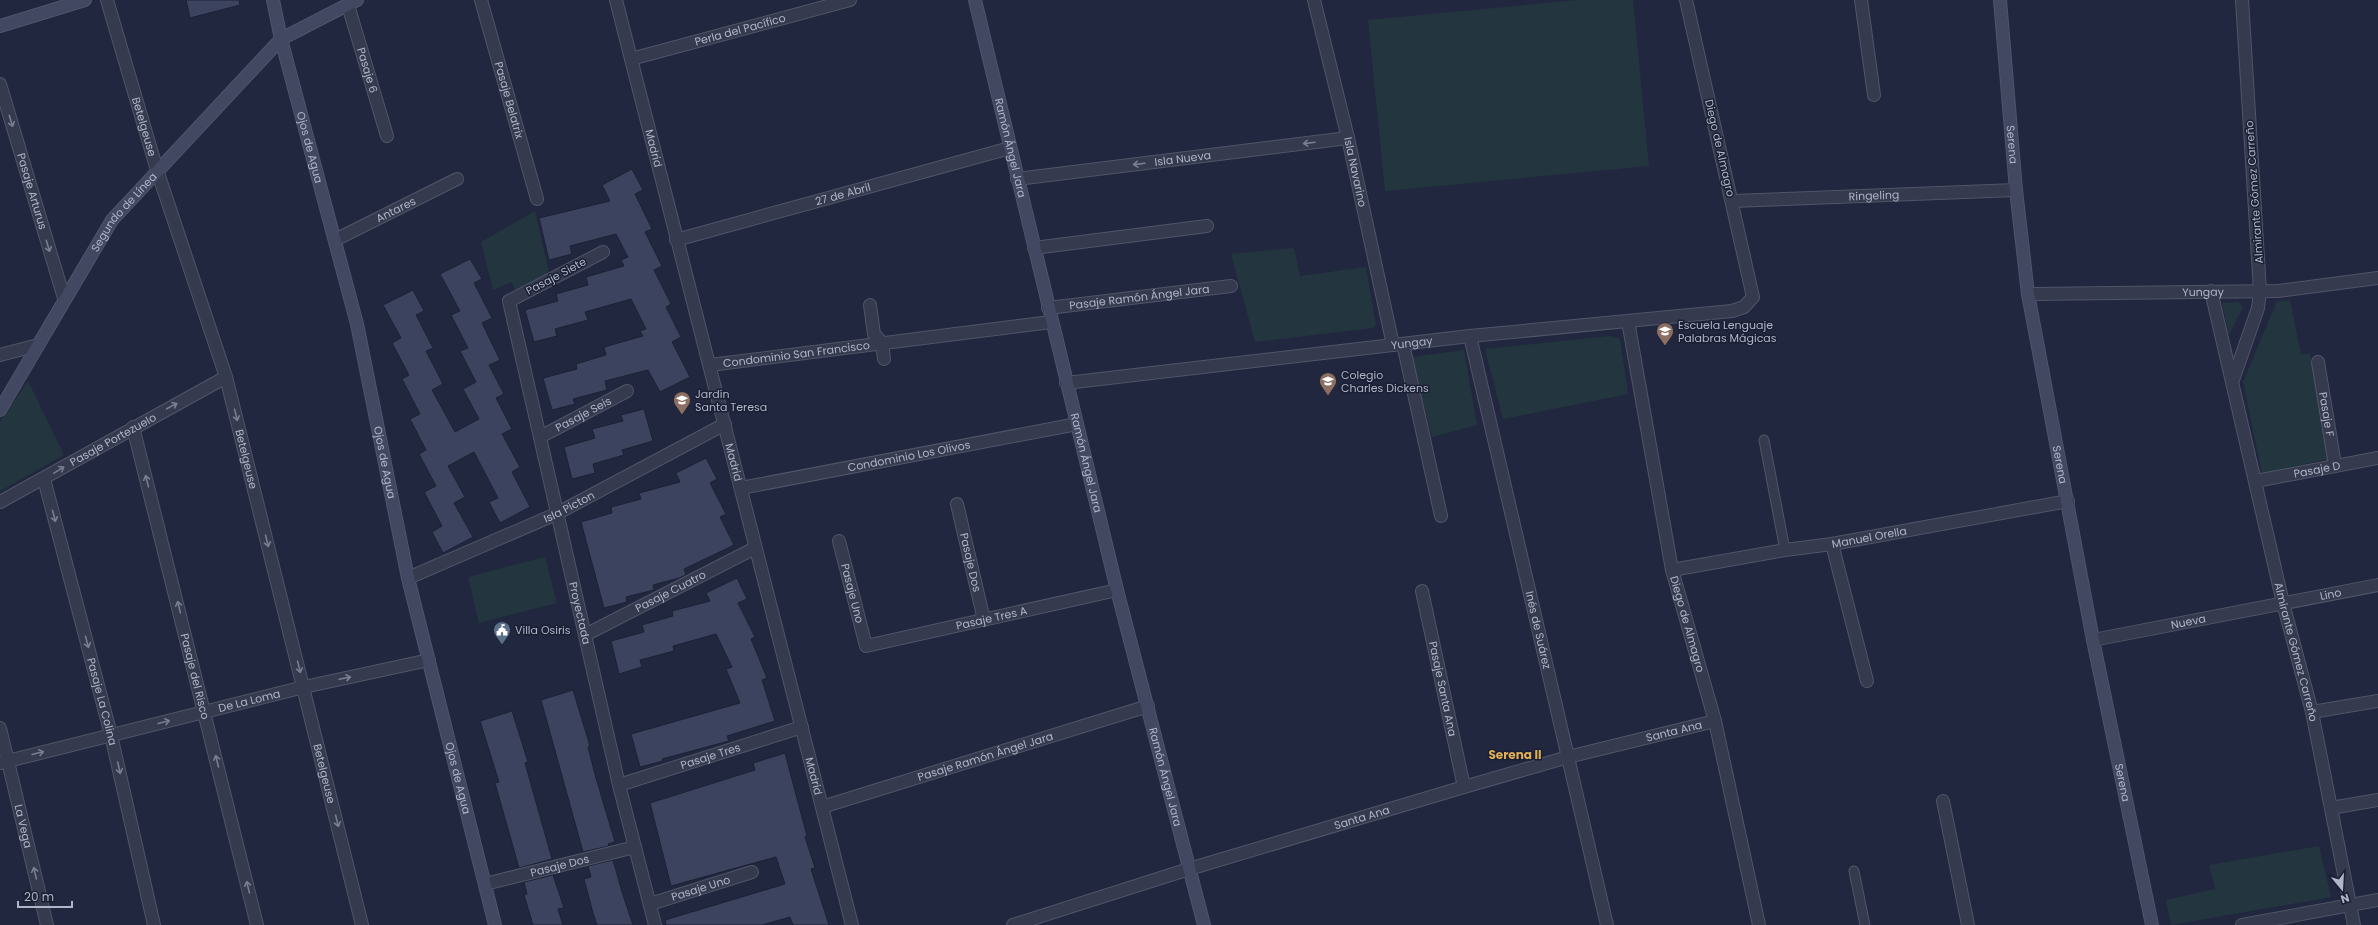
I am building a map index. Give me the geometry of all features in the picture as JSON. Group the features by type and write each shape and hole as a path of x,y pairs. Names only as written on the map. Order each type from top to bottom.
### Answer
{"street":[{"path":"0,26 84,0"},
{"name":"Betelgeuse","path":"107,0 157,170 226,377 362,925"},
{"name":"Ojos de Agua","path":"273,0 281,39 357,324 408,578 495,925"},
{"name":"Pasaje Belatrix","path":"480,0 537,199"},
{"name":"Madrid","path":"616,0 852,925"},
{"name":"Perla del Pacífico","path":"631,59 850,0"},
{"name":"Ramón Ángel Jara","path":"975,0 1051,322 1117,590 1204,925"},
{"name":"Isla Navarino","path":"1314,0 1441,516"},
{"name":"Diego de Almagro","path":"1686,0 1753,297"},
{"path":"1861,0 1874,95"},
{"name":"Serena","path":"2000,0 2016,190 2028,294 2093,640 2152,925"},
{"name":"Almirante Gómez Carreño","path":"2233,380 2258,308 2260,291 2242,0"},
{"path":"281,39 352,3"},
{"name":"Pasaje 6","path":"352,3 387,136"},
{"name":"Segundo de Línea","path":"0,410 64,298 112,220 157,170 222,104 281,39"},
{"name":"Pasaje Arturus","path":"0,84 64,298"},
{"name":"Isla Nueva","path":"1017,179 1348,138"},
{"name":"27 de Abril","path":"676,240 1010,148"},
{"name":"Antares","path":"335,240 457,180"},
{"name":"Ringeling","path":"1732,201 2016,190"},
{"path":"1034,248 1207,226"},
{"name":"Pasaje Siete","path":"509,301 603,252"},
{"name":"Yungay","path":"2028,294 2278,291 2378,278"},
{"name":"Pasaje Ramón Ángel Jara","path":"1048,308 1231,286"},
{"name":"Almirante Gómez Carreño","path":"2211,291 2233,380 2283,603 2312,712 2354,925"},
{"name":"Yungay","path":"1066,383 1470,336 1732,311 1744,307 1753,297"},
{"name":"Proyectada","path":"509,301 556,514 619,785 655,925"},
{"name":"Condominio San Francisco","path":"870,305 874,334 882,343 884,359"},
{"name":"Diego de Almagro","path":"1628,321 1672,570 1715,721 1760,925"},
{"name":"Condominio San Francisco","path":"710,365 1051,322"},
{"name":"Inés de Suárez","path":"1470,336 1607,925"},
{"path":"0,354 38,345"},
{"name":"Pasaje F","path":"2318,362 2335,466"},
{"name":"Pasaje Portezuelo","path":"0,502 44,479 133,427 226,377"},
{"name":"Pasaje Seis","path":"540,438 627,391"},
{"name":"Isla Picton","path":"408,578 556,514 725,424"},
{"name":"Condominio Los Olivos","path":"741,488 1077,424"},
{"name":"Pasaje del Risco","path":"133,427 257,925"},
{"name":"Pasaje D","path":"2256,481 2378,458"},
{"name":"Pasaje La Colina","path":"44,479 111,735 154,925"},
{"name":"Manuel Orella","path":"1672,570 1785,550 1832,544 2068,502"},
{"name":"Pasaje Dos","path":"957,504 984,620"},
{"name":"Pasaje Uno","path":"839,541 866,646"},
{"path":"1832,544 1867,681"},
{"name":"Pasaje Cuatro","path":"585,635 756,548"},
{"name":"Lino","path":"2283,603 2378,585"},
{"name":"Pasaje Tres A","path":"866,646 1117,590"},
{"name":"Pasaje Santa Ana","path":"1422,591 1464,787"},
{"name":"Nueva","path":"2093,640 2283,603"},
{"name":"De La Loma","path":"4,762 304,688 429,660"},
{"path":"2312,712 2378,701"},
{"name":"Pasaje Ramón Ángel Jara","path":"822,807 1148,706"},
{"name":"Santa Ana","path":"1013,925 1189,869 1464,787 1568,757 1715,721"},
{"name":"Pasaje Tres","path":"619,785 802,727"},
{"name":"La Vega","path":"0,728 4,762 47,925"},
{"path":"2331,808 2378,800"},
{"path":"1943,801 1968,925"},
{"name":"Pasaje Dos","path":"485,884 635,847"},
{"name":"Pasaje Uno","path":"650,904 752,872"},
{"path":"2242,925 2349,904 2378,900"}],"lane":[{"path":"1764,440 1785,550"},
{"path":"1854,871 1865,925"}],"shaded area":[{"path":"1577,0 1633,0 1649,166 1385,191 1368,20"},
{"path":"535,211 549,273 515,292 512,282 493,290 481,242"},
{"path":"1294,248 1300,276 1366,267 1376,325 1373,328 1255,342 1231,254"},
{"path":"2290,300 2301,355 2310,353 2329,459 2262,473 2243,382 2277,301"},
{"path":"2238,302 2243,307 2229,335 2222,303"},
{"path":"1609,336 1620,339 1628,394 1503,419 1485,349"},
{"path":"1464,350 1477,425 1432,437 1412,357"},
{"path":"28,381 64,455 0,491 0,422"},
{"path":"545,557 557,603 479,623 468,577"},
{"path":"2319,846 2331,897 2171,925 2166,900 2215,889 2209,865"}],"building":[{"path":"186,0 239,0 240,5 190,18"},
{"path":"632,169 643,190 635,194 652,229 645,232 662,266 654,270 671,304 666,307 681,337 672,342 690,377 660,392 648,370 605,381 607,390 573,399 575,404 552,410 543,378 577,369 576,364 606,355 604,347 643,336 640,331 646,329 631,299 585,312 588,320 555,329 557,336 534,342 525,310 558,301 556,294 588,285 586,277 624,266 621,260 628,257 616,234 570,246 572,254 549,260 539,218 610,201 602,185"},
{"path":"470,259 482,279 474,283 492,318 482,323 500,360 489,365 504,394 496,398 512,429 502,434 520,467 512,472 530,507 500,523 489,502 498,498 474,452 448,466 465,497 454,503 473,537 443,553 432,532 442,526 424,492 436,486 419,454 426,450 410,419 420,414 402,379 409,375 392,343 401,338 383,305 413,290 424,311 416,315 433,348 426,351 443,384 432,390 455,432 479,419 463,389 476,382 460,351 468,348 451,315 460,311 440,274"},
{"path":"644,409 653,441 622,450 624,455 593,464 595,473 572,479 564,447 595,438 592,429 623,421 621,415"},
{"path":"706,458 717,479 710,483 726,514 720,517 734,545 684,569 686,575 653,585 654,590 626,597 627,602 604,608 581,522 612,513 611,507 641,499 639,493 680,482 676,473"},
{"path":"737,578 747,599 738,603 755,637 751,639 767,678 762,680 775,721 727,736 729,741 662,759 663,761 640,767 631,734 740,703 726,669 732,667 716,634 673,646 674,651 640,660 642,667 619,674 611,641 644,632 642,625 673,616 672,611 710,601 706,593"},
{"path":"573,690 590,746 588,747 596,778 615,842 608,844 609,846 583,852 541,700"},
{"path":"512,711 528,762 525,763 552,859 519,868 495,783 499,782 480,721"},
{"path":"785,753 807,836 805,837 815,868 811,869 829,925 793,925 790,917 762,925 666,925 665,920 785,884 776,857 671,886 650,803 755,770 753,763"},
{"path":"613,860 633,925 597,925 593,913 584,879 591,877 588,866"},
{"path":"553,875 564,908 558,909 563,925 533,925 524,895 527,894 524,882"}],"place":[{"name":"Escuela Lenguaje Palabras Mágicas","path":"1665,346"},
{"name":"Colegio Charles Dickens","path":"1328,396"},
{"name":"Jardín Santa Teresa","path":"682,415"},
{"name":"Villa Osiris","path":"502,645"}],"district":[{"name":"Serena II","path":"1515,755"}]}
